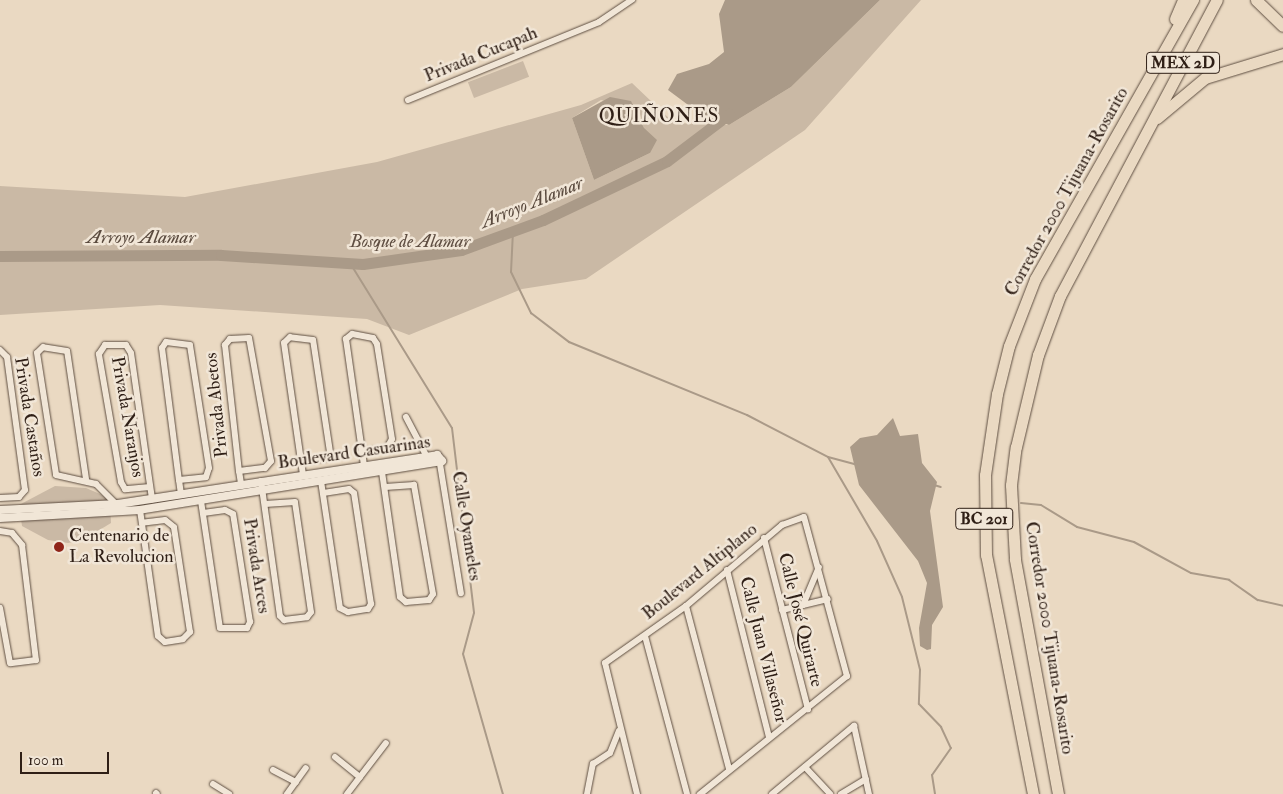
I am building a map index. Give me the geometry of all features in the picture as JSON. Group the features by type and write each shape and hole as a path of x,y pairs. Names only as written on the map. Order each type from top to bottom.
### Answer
{"highway":[{"path":"1149,79 1183,0"},
{"name":"Corredor 2000 Tijuana-Rosarito","path":"1033,794 986,555 989,435 1009,346 1035,279 1193,0"},
{"name":"MEX 2D","path":"1149,126 1217,0"},
{"path":"1256,0 1283,26"},
{"path":"1149,126 1205,78 1283,54"},
{"name":"Corredor 2000 Tijuana-Rosarito","path":"1058,794 1014,551 1011,485 1016,447 1038,355 1060,296 1149,126"}],"street":[{"name":"Privada Cucapah","path":"408,100 565,37 632,0"},
{"path":"362,452 387,448 392,439 377,344 373,338 352,334 346,339 362,452 364,466"},
{"path":"301,462 326,458 330,452 313,340 290,336 284,344 302,475"},
{"name":"Privada Abetos","path":"239,471 265,468 271,461 249,338 230,339 225,345 239,471 241,484"},
{"path":"179,480 206,477 209,468 190,345 166,342 162,348 179,480 181,494"},
{"name":"Privada Naranjos","path":"150,487 125,489 121,482 99,354 105,345 130,348 152,500"},
{"path":"86,479 67,351 61,347 43,347 37,353 54,471 59,478 86,479 119,508"},
{"name":"Privada Castaños","path":"0,350 7,357 25,490 19,497 0,498"},
{"path":"406,417 426,457"},
{"name":"Boulevard Casuarinas","path":"0,510 119,508 140,510 440,464 440,456 241,484 181,494 119,508 0,518"},
{"name":"Calle Oyameles","path":"440,464 461,593"},
{"path":"382,472 400,597 406,602 429,600 433,594 414,485 385,487"},
{"path":"261,481 262,490 264,504 280,616 284,620 307,617 311,612 295,502 264,504"},
{"path":"321,481 340,608 348,612 368,609 371,604 354,493 349,489 323,493"},
{"name":"Privada Arces","path":"200,501 220,628 247,628 250,622 233,514 226,510 203,513"},
{"path":"140,510 158,636 165,642 183,639 190,632 174,527 165,520 142,523"},
{"name":"Boulevard Altiplano","path":"637,794 619,731 605,663 686,606 764,538 804,517 819,567"},
{"path":"0,531 12,533 22,545 36,660 10,663 0,608"},
{"name":"Calle José Quirarte","path":"764,538 808,709"},
{"path":"700,794 847,676 819,567"},
{"path":"803,605 819,567"},
{"name":"Calle Juan Villaseñor","path":"727,570 769,737"},
{"path":"782,610 828,599"},
{"path":"686,606 729,769"},
{"path":"645,636 687,794"},
{"path":"772,794 854,726 869,794"},
{"path":"587,794 593,764 610,753 619,731"},
{"path":"347,794 386,743"},
{"path":"335,757 360,777"},
{"path":"805,767 830,794"},
{"path":"287,794 306,768"},
{"path":"273,770 296,782"},
{"path":"841,794 866,779"},
{"path":"214,784 229,794"}],"green space":[{"name":"Bosque de Alamar","path":"880,0 921,0 805,130 586,279 522,289 409,335 367,319 160,305 0,315 0,186 185,197 377,162 581,105 632,83 674,123 729,125 791,87","holes":["601,100 639,110 650,153 594,180 572,118"]},
{"path":"523,61 529,77 474,98 468,82"},
{"path":"55,486 86,488 100,494 110,501 111,523 83,540 68,543 48,540 22,526 19,505"}],"shaded area":[{"path":"725,0 880,0 791,87 729,125 703,116 668,90 677,74 709,64 724,52 719,14"},
{"path":"610,97 631,101 644,128 657,140 650,153 594,180 572,118"},
{"path":"893,418 900,436 918,434 922,463 937,482 930,511 943,607 932,625 931,649 927,650 920,646 919,628 927,583 918,561 859,485 850,447 860,438 877,435"}],"waterway":[{"name":"Arroyo Alamar","path":"0,256 221,255 363,264 461,250 543,220 667,161 729,114"},
{"path":"513,231 511,272 531,313 569,342 747,415 828,457 877,541 902,597 920,670 919,704 941,727 951,748 932,775 935,794"},
{"path":"350,263 452,428 474,613 463,654 503,794"},
{"path":"828,457 857,465"},
{"path":"934,485 941,487"},
{"path":"1021,503 1041,505 1077,527 1134,542 1191,573 1229,580 1258,600 1283,606"}],"place":[{"name":"Centenario de La Revolucion","path":"59,547"}],"district":[{"name":"QUIÑONES","path":"659,117"}]}
